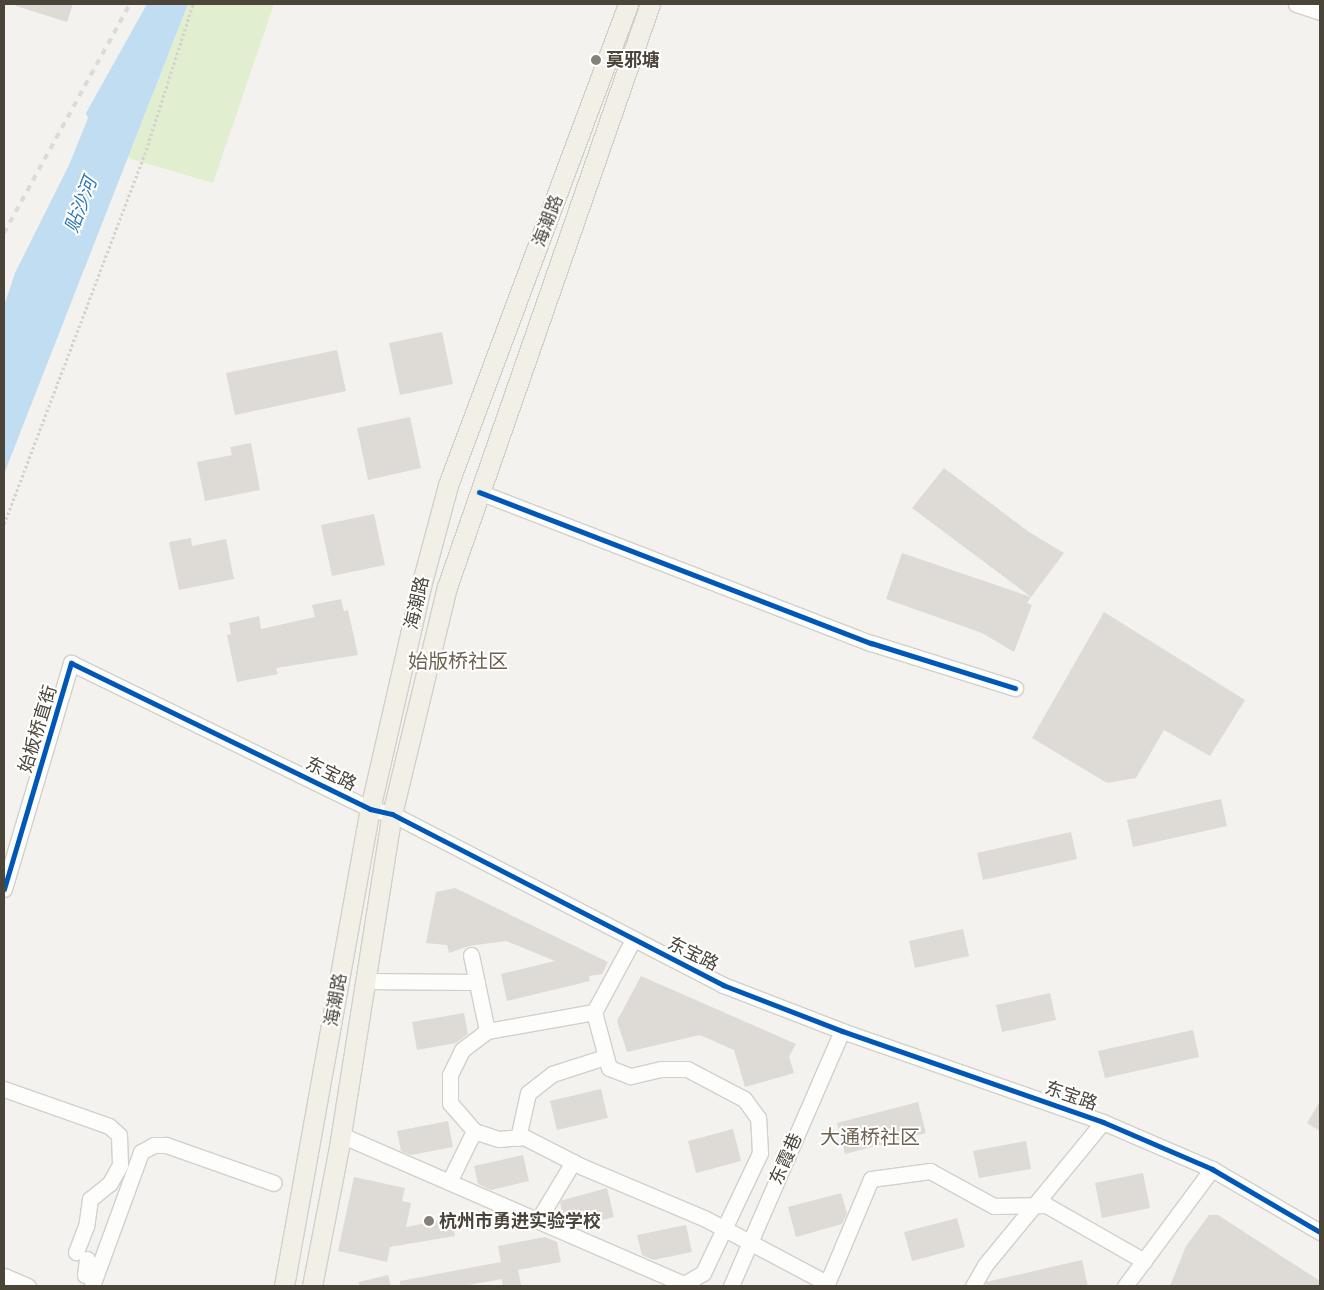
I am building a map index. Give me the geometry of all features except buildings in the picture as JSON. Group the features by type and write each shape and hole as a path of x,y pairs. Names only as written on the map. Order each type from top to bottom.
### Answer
{"main road":[{"name":"海潮路","path":"284,1286 370,809 421,586 448,485 628,4"},
{"name":"海潮路","path":"312,1286 341,1135 392,814 447,587 650,4"}],"street":[{"path":"1296,4 1320,12"},
{"path":"479,492 871,643 1016,688"},
{"name":"东宝路","path":"71,663 370,809 392,814 633,940 723,984 842,1031 1103,1122 1212,1169 1320,1232"},
{"name":"始板桥直街","path":"4,889 71,663"},
{"path":"341,1135 684,1284 703,1272 760,1153 758,1118 744,1099 695,1072 661,1069 630,1076 609,1068 594,1012 633,940"},
{"path":"471,955 487,1031"},
{"path":"365,981 477,982"},
{"path":"594,1012 487,1031 462,1050 450,1075 450,1103 474,1131 499,1139 524,1137 573,1162 750,1241 827,1285 871,1179 930,1171 994,1206 1046,1205 1144,1261"},
{"name":"东霞巷","path":"730,1286 842,1031"},
{"path":"518,1138 528,1093 552,1074 605,1057"},
{"path":"4,1089 109,1126 119,1135 120,1165 110,1183 90,1198 82,1256 85,1275 93,1282 132,1170 141,1152 154,1144 166,1145 274,1183"},
{"path":"972,1286 985,1265 1103,1122"},
{"path":"449,1182 474,1131"},
{"path":"538,1220 573,1162"},
{"path":"1124,1286 1212,1169"},
{"path":"4,1276 28,1286"}],"path":[{"path":"4,524 146,150 193,4"}],"green space":[{"path":"188,4 274,4 213,183 128,158"}],"water":[{"name":"贴沙河","path":"147,4 188,4 4,474 4,306 15,273 69,165 88,118 86,113"}],"railway":[{"path":"4,233 130,4"}],"cycle path":[{"path":"479,492 871,643 1015,688"},
{"path":"4,889 71,663 370,809 392,814 723,985 842,1031 1103,1122 1212,1169 1320,1232"}],"place":[{"name":"莫邪塘","path":"596,60"},
{"name":"杭州市勇进实验学校","path":"429,1221"}],"district":[{"name":"始版桥社区","path":"458,660"},
{"name":"大通桥社区","path":"870,1136"}]}
